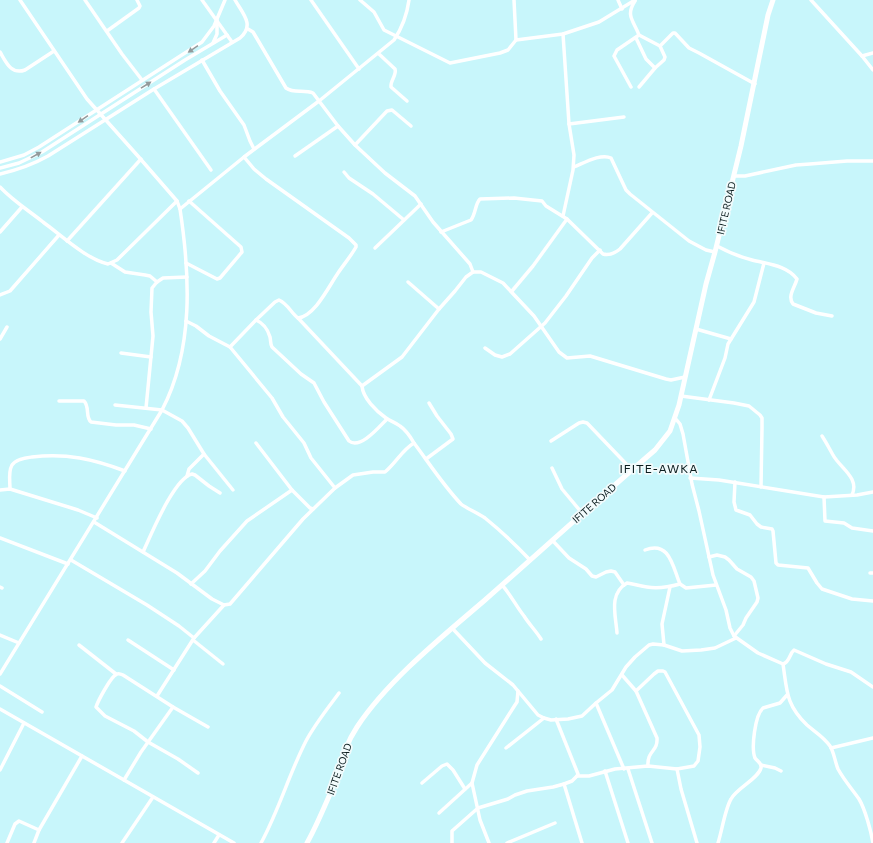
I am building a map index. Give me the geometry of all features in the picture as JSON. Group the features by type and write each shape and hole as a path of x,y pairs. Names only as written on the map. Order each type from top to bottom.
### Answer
{"street":[{"path":"0,674 97,518 170,395 183,352 186,321 187,277 180,208 176,201 141,159 87,99 20,0"},
{"path":"85,0 142,80"},
{"path":"107,31 136,12 140,6 137,0"},
{"path":"202,0 232,42"},
{"path":"0,162 24,155 39,147 202,42 214,26 225,0"},
{"path":"235,0 245,18 248,29 256,37 286,88 293,91 311,92 355,145 385,173 415,196 441,232 470,264 473,272"},
{"path":"311,0 359,69"},
{"path":"360,0 374,12 384,30 450,63 508,50 516,40 514,0"},
{"path":"180,208 254,149 379,54 397,36 405,18 409,0"},
{"path":"618,0 622,9"},
{"path":"516,40 563,34 599,22 635,0"},
{"path":"635,0 631,7 630,14 632,22 646,59 655,68"},
{"name":"IFITE ROAD","path":"307,843 330,793 344,751 358,725 368,712 398,679 452,628 655,450 670,431 681,396 706,284 734,176 755,84 768,14 773,0"},
{"path":"811,0 873,70"},
{"path":"211,45 217,34 216,19"},
{"path":"0,174 34,163 232,42 246,33 248,29"},
{"path":"660,46 673,33 675,33 693,51 755,84"},
{"path":"512,291 532,266 565,218 574,167 574,155 569,124 563,34"},
{"path":"0,168 32,158 227,35"},
{"path":"637,36 660,46 665,57 664,60 639,87"},
{"path":"631,87 614,56 614,53 637,36"},
{"path":"0,52 12,70 20,72 54,51"},
{"path":"862,56 873,52"},
{"path":"379,54 395,69 396,72 391,87 407,101"},
{"path":"202,60 220,91 244,125 254,149"},
{"path":"154,89 211,170"},
{"path":"355,145 387,111 392,110 411,126"},
{"path":"569,124 624,117"},
{"path":"295,156 338,126"},
{"path":"574,167 607,156 611,158 626,190 652,213 689,241 706,250 715,252"},
{"path":"244,157 254,169 266,179 282,189 356,244 356,248 314,308 307,315 298,318"},
{"path":"67,241 141,159"},
{"path":"734,176 745,176 796,165 847,160 873,161"},
{"path":"344,172 349,178 373,194 404,220"},
{"path":"0,187 10,198 44,222 67,241 103,263 108,264 117,260 176,201"},
{"path":"441,232 471,220 474,217 478,201 480,199 502,197 539,200 565,218 605,254 617,251 652,213"},
{"path":"186,262 217,279 220,278 242,252 242,247 189,201"},
{"path":"375,248 421,204"},
{"path":"0,232 22,207"},
{"path":"0,295 10,291 59,235"},
{"path":"717,246 736,255 784,268 797,279 791,296 791,302 816,313 832,316"},
{"path":"485,348 495,355 502,357 507,356 541,327 566,296 583,270 600,250"},
{"path":"111,263 125,272 150,276 157,282"},
{"path":"709,400 731,340 754,302 764,263"},
{"path":"362,386 402,357 466,277 473,272 481,272 504,283 534,316 559,352 567,358 590,356 666,379 671,380 685,377"},
{"path":"146,408 153,336 151,298 152,288 163,278 187,277"},
{"path":"408,282 439,310"},
{"path":"230,347 275,302 279,300 283,302 362,386 362,390 368,400 387,419 401,426 410,435 426,459 463,505 484,517 530,560"},
{"path":"256,320 260,322 268,332 272,347 314,383 324,402 352,444 366,439 387,419"},
{"path":"186,321 230,347 272,398 284,417 304,443 311,458 335,488"},
{"path":"0,339 6,327"},
{"path":"696,329 731,340"},
{"path":"121,353 151,357"},
{"path":"681,396 749,406 760,415 762,418 761,487"},
{"path":"60,401 84,401 87,405 88,418 91,422 116,425 134,425 151,429"},
{"path":"426,459 453,439 429,403"},
{"path":"115,405 162,410 182,421 204,454 233,490"},
{"path":"675,418 680,424 683,434 690,478 716,585 726,610 730,628 735,637 758,653 783,664"},
{"path":"551,441 579,424 584,422 587,423 632,470"},
{"path":"822,436 829,445 833,455 851,477 854,490 852,495"},
{"path":"157,696 194,639 224,605 230,604 270,556 313,509 335,488 353,475 385,472 414,442"},
{"path":"256,444 292,490 310,508 313,509"},
{"path":"143,552 168,500 187,476 189,469 204,454"},
{"path":"10,489 10,474 12,465 16,461 24,458 50,455 72,456 110,466 125,472"},
{"path":"552,468 562,489 582,513"},
{"path":"187,476 192,474 195,475 220,493"},
{"path":"690,478 735,482 824,497 873,492"},
{"path":"735,482 734,502 736,510 750,515 761,527 772,529 775,560 778,565 808,568 822,589 852,599 873,601"},
{"path":"0,490 10,489 78,510 97,518"},
{"path":"191,584 205,571 220,551 247,521 292,490"},
{"path":"824,497 825,521 844,523 852,528 873,531"},
{"path":"94,522 177,573 191,584 224,605"},
{"path":"0,538 70,562 147,605 179,626 223,664"},
{"path":"552,540 569,558 586,569 592,576 596,577 611,571 615,572 624,585"},
{"path":"645,550 656,548 669,555 680,584 686,588 716,585"},
{"path":"452,628 485,663 518,691 538,715 544,718 556,719 568,719 582,716 612,690 634,657 649,645 664,645 682,651 701,650 715,648 735,637 757,602 758,598 754,581 751,577 737,569 725,557 717,555 709,556"},
{"path":"618,633 614,607 619,590 624,585 627,583 648,588 670,587 680,584"},
{"path":"502,585 515,601 525,619 533,627 541,639"},
{"path":"664,645 662,624 670,587"},
{"path":"0,635 19,643"},
{"path":"128,640 174,670"},
{"path":"79,645 116,674 123,675 173,707 208,727"},
{"path":"783,664 788,661 792,651 794,650 820,662 851,672 873,687"},
{"path":"783,664 787,696 794,710 800,718 822,737 831,748 844,780 859,800 871,831 873,843"},
{"path":"452,843 452,831 478,808 508,799 527,791 564,784 572,781 577,776 589,776 615,769 648,766 677,769 694,766 698,761 700,748 699,735 663,671 658,671 636,691"},
{"path":"116,674 98,701 96,707 106,716 134,731 148,742 198,772"},
{"path":"622,675 636,691 657,738 658,744 649,755 648,766"},
{"path":"0,686 42,712"},
{"path":"489,843 480,820 472,784 477,765 517,702 518,691"},
{"path":"261,843 307,740 339,693"},
{"path":"781,771 761,765 755,758 753,748 758,716 764,708 780,703 787,696"},
{"path":"596,703 626,769 652,843"},
{"path":"124,780 148,742 173,707"},
{"path":"0,709 234,843"},
{"path":"506,748 544,718"},
{"path":"556,719 573,759 578,774 577,776"},
{"path":"0,770 24,723"},
{"path":"831,748 873,738"},
{"path":"34,843 39,830 82,756"},
{"path":"422,783 442,766 447,764 453,770 465,789"},
{"path":"718,843 730,800 735,793 758,773 761,765"},
{"path":"677,769 681,789 697,843"},
{"path":"605,771 628,843"},
{"path":"438,813 472,784"},
{"path":"564,784 582,843"},
{"path":"122,843 153,797"},
{"path":"7,843 15,824 19,821 39,830"},
{"path":"507,843 555,822"},
{"path":"214,843 219,835"}],"district":[{"name":"IFITE-AWKA","path":"659,468"}]}
